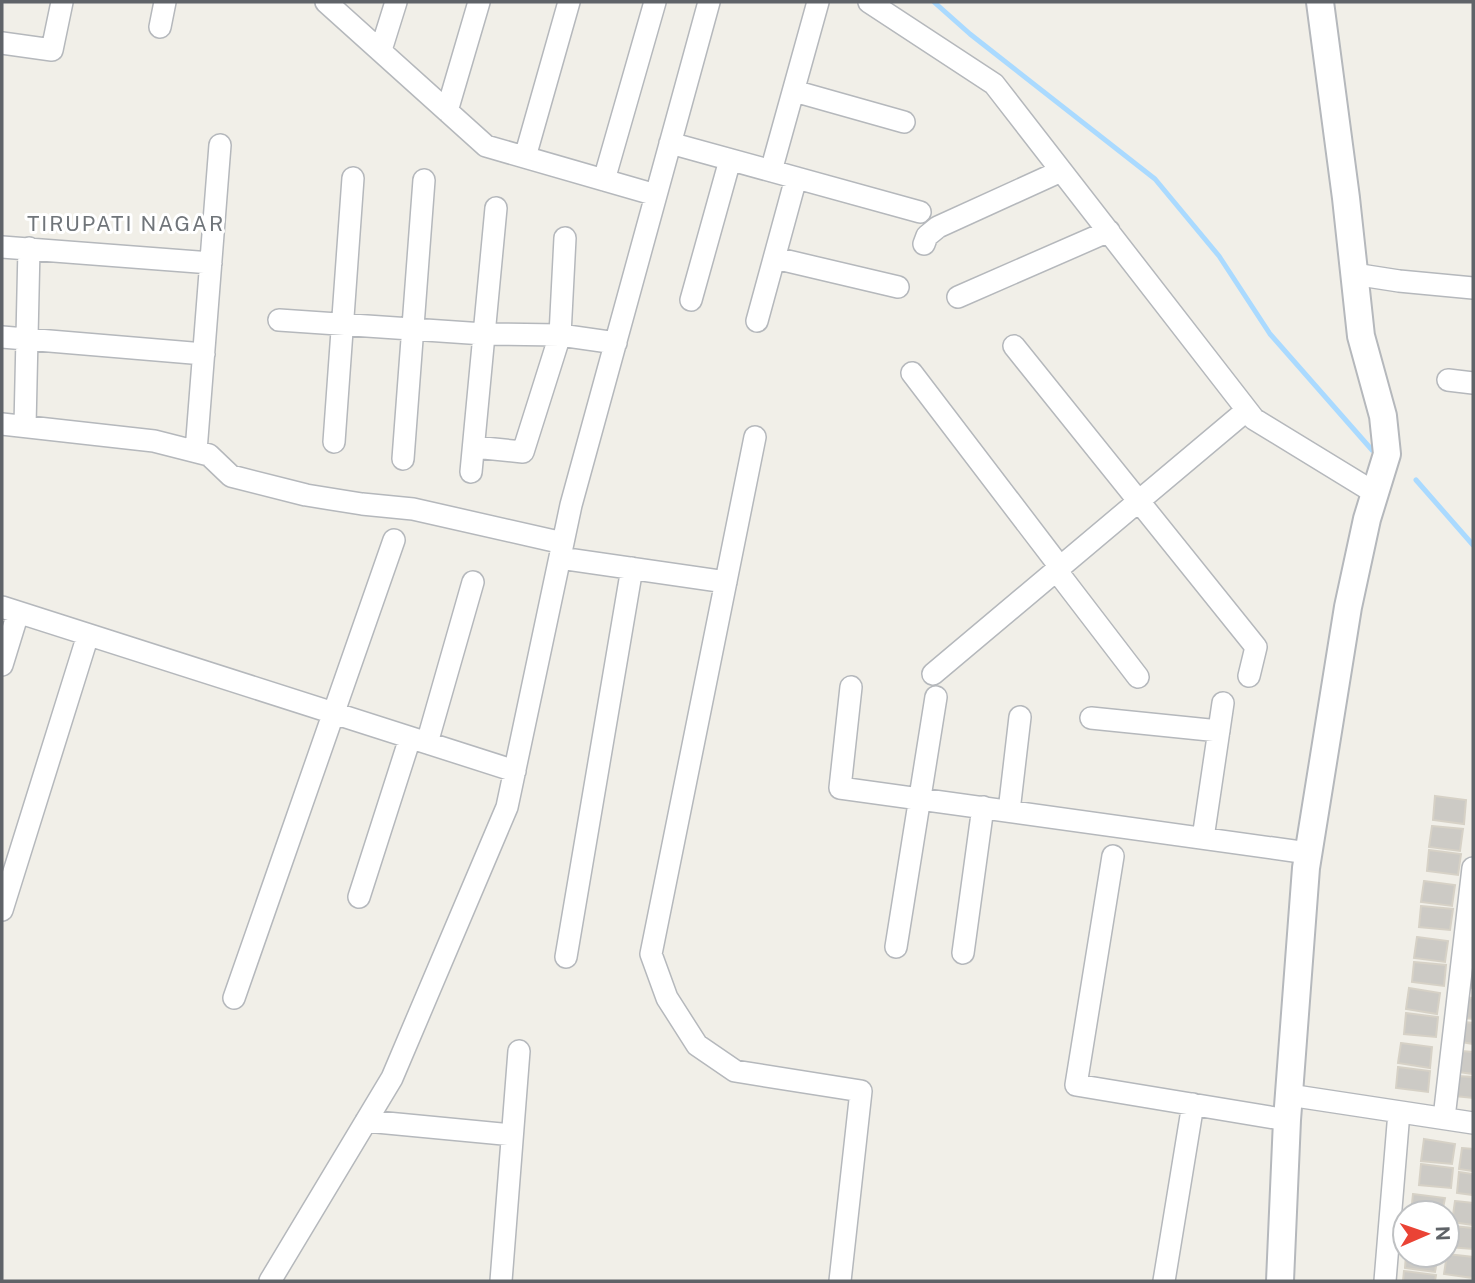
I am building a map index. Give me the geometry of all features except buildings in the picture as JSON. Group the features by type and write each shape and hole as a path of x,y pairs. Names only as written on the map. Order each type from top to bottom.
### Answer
{"street":[{"path":"2,43 52,50 62,2"},
{"path":"160,27 165,2"},
{"path":"326,2 486,146 656,195"},
{"path":"381,50 396,2"},
{"path":"447,111 479,2"},
{"path":"525,158 569,2"},
{"path":"604,180 655,2"},
{"path":"270,1281 392,1078 507,807 571,505 709,2"},
{"path":"771,171 818,2"},
{"path":"869,2 994,84 1255,419 1375,493"},
{"path":"1280,1281 1288,1108 1308,853 1348,607 1367,519 1387,454 1383,416 1361,337 1320,2"},
{"path":"794,91 904,122"},
{"path":"670,143 920,212"},
{"path":"196,452 220,145"},
{"path":"691,299 730,160"},
{"path":"925,244 928,236 939,227 1062,171"},
{"path":"334,442 353,178"},
{"path":"757,321 796,178"},
{"path":"403,459 424,180"},
{"path":"471,472 496,208"},
{"path":"958,297 1109,231"},
{"path":"474,447 523,452 560,335 565,238"},
{"path":"2,247 211,263"},
{"path":"25,426 29,248"},
{"path":"775,258 898,287"},
{"path":"1354,274 1473,288"},
{"path":"279,320 484,334 560,335 616,343"},
{"path":"2,337 204,354"},
{"path":"1014,346 1256,647 1249,676"},
{"path":"912,373 1138,677"},
{"path":"1448,380 1473,383"},
{"path":"933,674 1247,410"},
{"path":"2,424 154,441 209,455 230,476 306,495 413,509 632,568 726,582"},
{"path":"755,438 651,954 667,998 697,1045 735,1071 861,1091 840,1281"},
{"path":"234,998 394,540"},
{"path":"566,957 632,568"},
{"path":"359,897 473,582"},
{"path":"2,665 10,610 515,771"},
{"path":"2,910 88,635"},
{"path":"851,687 840,788 1308,853"},
{"path":"896,947 936,698"},
{"path":"1203,838 1223,703"},
{"path":"1009,811 1020,717"},
{"path":"1091,718 1219,731"},
{"path":"963,953 983,807"},
{"path":"1113,856 1076,1085 1193,1104 1399,1112 1473,1123"},
{"path":"1444,1118 1473,869"},
{"path":"501,1281 519,1051"},
{"path":"1164,1281 1193,1104"},
{"path":"1385,1281 1399,1112"},
{"path":"366,1121 512,1135"}],"waterway":[{"path":"934,2 970,34 1155,179 1219,256 1270,334 1372,450"},
{"path":"1416,480 1473,545"}],"district":[{"name":"TIRUPATI NAGAR","path":"126,223"}]}
